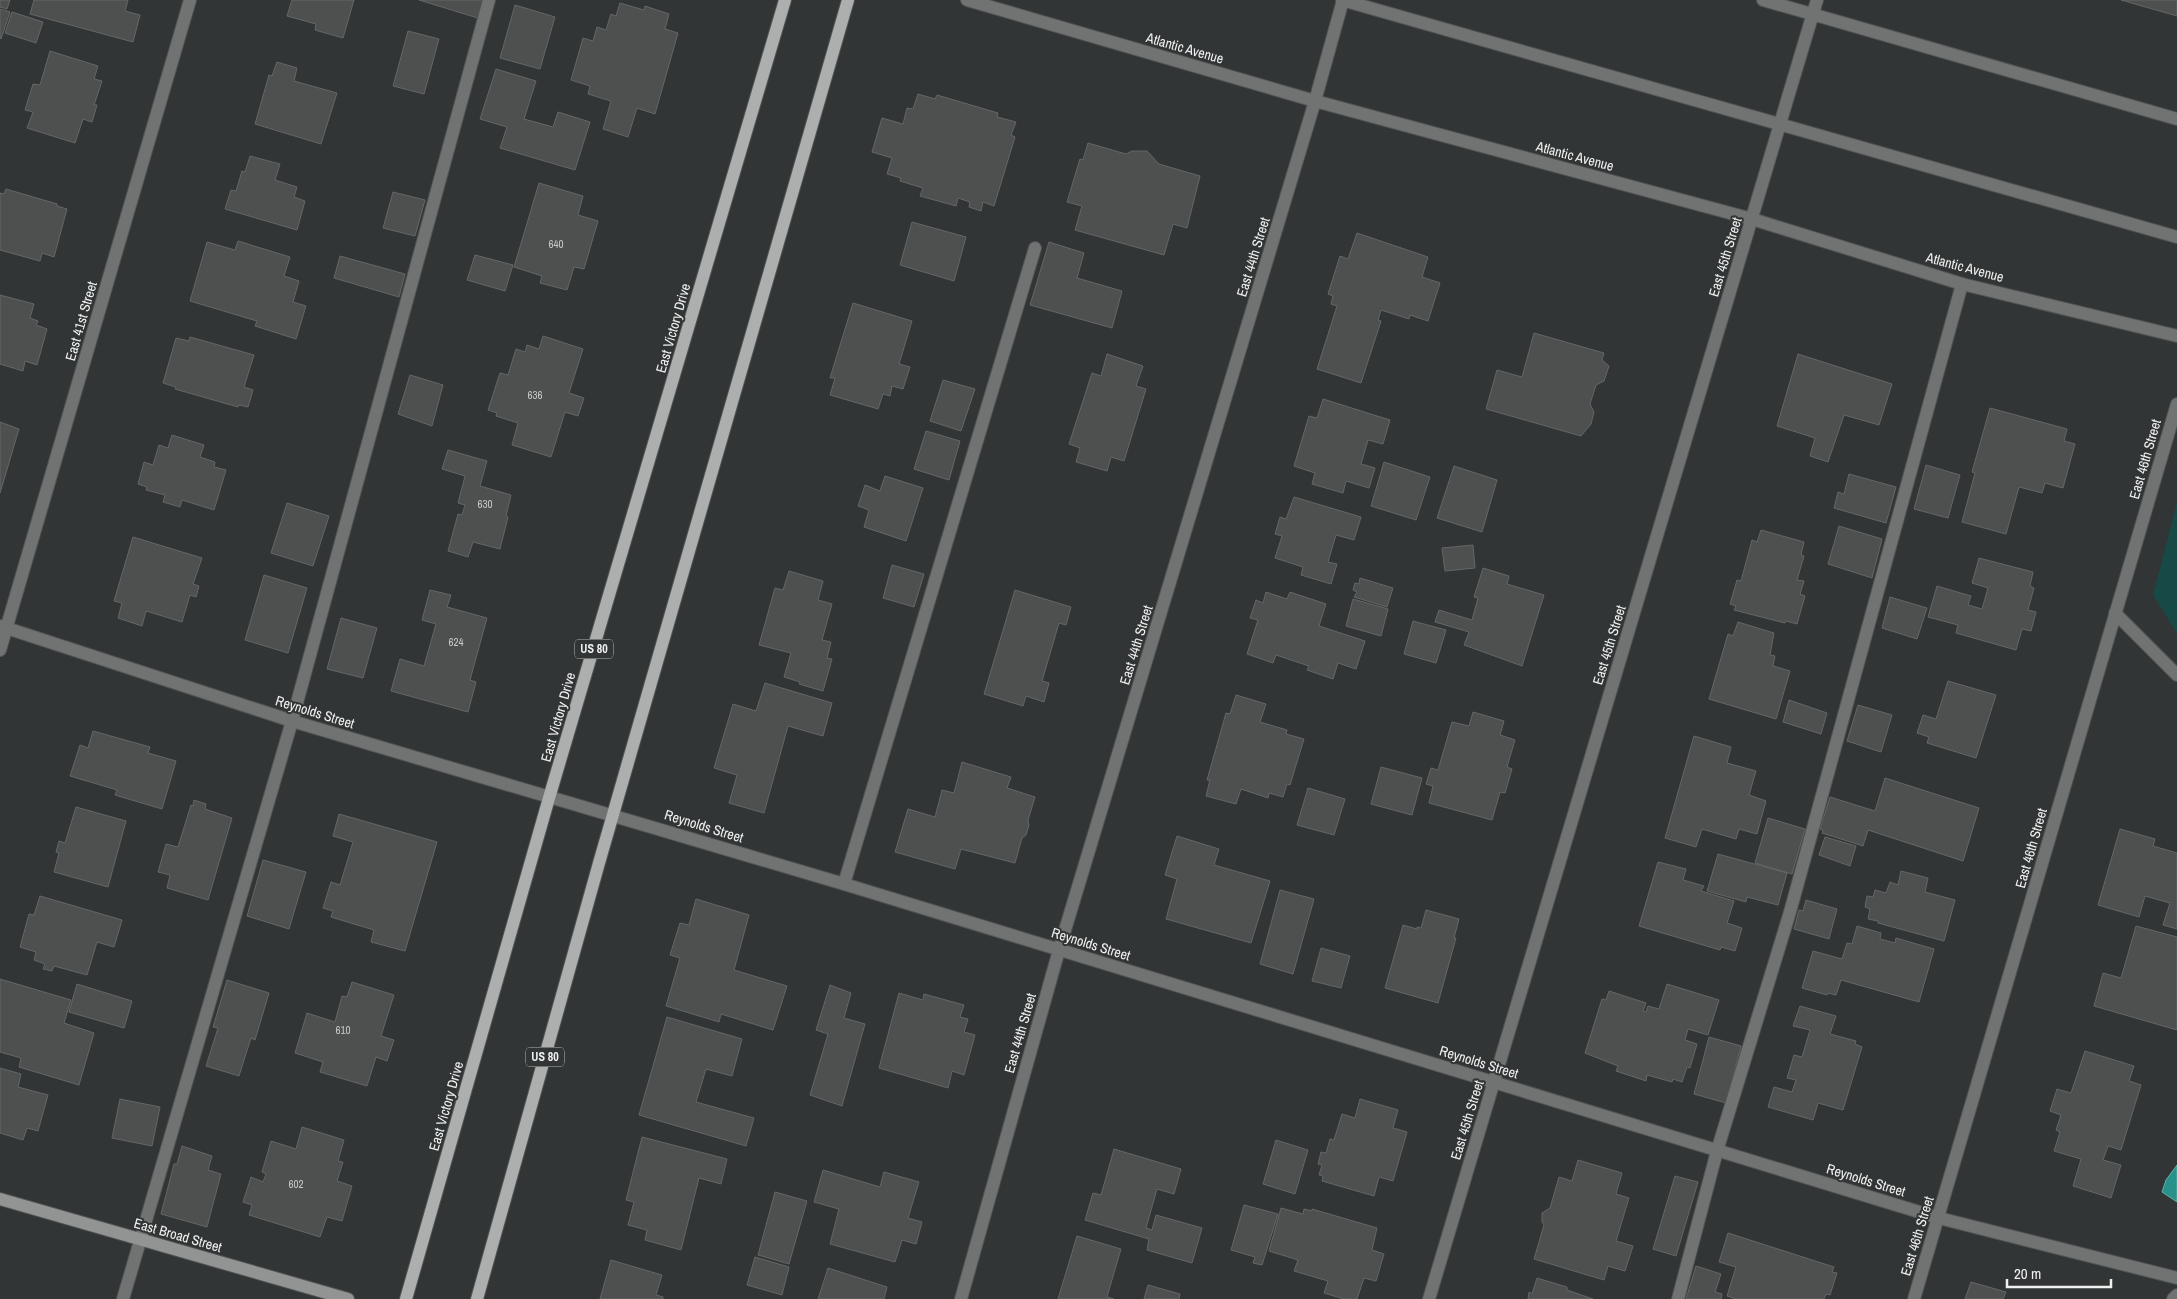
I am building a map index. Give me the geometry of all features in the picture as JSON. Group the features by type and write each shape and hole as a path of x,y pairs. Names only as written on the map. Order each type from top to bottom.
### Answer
{"main road":[{"name":"East Victory Drive","path":"406,1299 549,798 785,0"},
{"name":"US 80","path":"477,1299 613,814 848,0"},
{"name":"East Broad Street","path":"0,1199 348,1299"}],"street":[{"name":"East 41st Street","path":"0,650 3,627 190,0"},
{"path":"123,1299 292,721 489,0"},
{"name":"Atlantic Avenue","path":"967,0 1315,101 1752,219 1962,284 2177,336"},
{"path":"1343,0 1780,126 2177,236"},
{"name":"East 44th Street","path":"961,1299 1059,950 1315,101 1343,0"},
{"path":"1763,0 2177,119"},
{"name":"East 45th Street","path":"1429,1299 1817,0"},
{"path":"844,884 1035,248"},
{"path":"1678,1299 1718,1151 1790,912 1962,284"},
{"name":"East 46th Street","path":"1914,1299 2177,404"},
{"path":"2116,613 2177,675"},
{"name":"Reynolds Street","path":"3,627 292,721 549,798 613,814 1939,1218 2177,1278"},
{"path":"2173,1299 2177,1294"}],"shaded area":[{"path":"2177,503 2177,633 2153,595"}],"water":[{"path":"2177,1165 2177,1202 2162,1192 2166,1180"}],"building":[{"path":"0,0 10,0 7,9 0,7"},
{"path":"34,0 128,0 125,11 140,15 133,42 30,14"},
{"path":"292,0 354,0 343,38 315,30 316,24 287,16"},
{"path":"419,0 487,0 481,19"},
{"path":"2121,0 2177,0 2177,16"},
{"path":"620,3 644,10 645,6 669,14 665,29 678,33 655,114 637,108 628,137 603,129 611,101 588,94 590,86 571,80 583,38 593,41 597,27 606,30 611,14 616,16"},
{"path":"515,5 555,17 540,69 500,58"},
{"path":"0,9 10,12 1,39 0,38"},
{"path":"12,12 43,22 36,43 5,33"},
{"path":"408,31 439,39 424,94 393,86"},
{"path":"50,51 98,66 94,79 102,81 94,105 97,105 92,122 83,119 75,143 27,128 33,112 25,110 33,84 40,85"},
{"path":"277,62 297,68 294,81 337,93 321,144 255,124 269,75 272,76"},
{"path":"496,69 536,81 524,119 553,127 558,112 590,122 575,170 500,148 507,127 480,119"},
{"path":"918,94 935,99 937,95 998,113 997,117 1016,122 1011,135 1015,137 994,206 983,202 981,211 969,207 970,202 958,198 956,206 920,196 923,188 900,181 901,178 887,174 892,158 872,152 882,118 903,124 907,108 913,109"},
{"path":"1088,143 1126,154 1132,151 1147,151 1159,164 1200,176 1187,228 1173,224 1164,255 1075,230 1082,206 1067,202 1080,159 1083,160"},
{"path":"250,156 280,164 275,180 297,187 294,197 305,201 297,230 225,209 231,190 236,191 242,171 245,172"},
{"path":"539,183 583,196 578,215 598,221 584,269 574,267 567,290 540,283 542,276 514,267"},
{"path":"6,189 57,204 57,206 67,209 54,257 42,253 40,261 0,250 0,193 4,194"},
{"path":"393,192 425,200 415,236 383,228"},
{"path":"912,222 966,237 954,281 900,265"},
{"path":"1357,233 1428,257 1422,277 1440,283 1428,321 1410,315 1409,319 1381,310 1378,320 1381,321 1361,383 1317,369 1337,306 1331,304 1333,296 1328,294 1340,256 1348,259"},
{"path":"238,241 290,257 284,276 299,281 293,302 306,306 296,339 255,326 257,321 190,301 207,242 235,250"},
{"path":"1049,242 1084,253 1077,278 1122,291 1112,328 1030,305"},
{"path":"475,255 513,265 505,291 467,280"},
{"path":"340,256 405,274 399,297 334,278"},
{"path":"0,295 34,304 30,318 38,321 36,325 47,329 37,365 25,361 23,371 0,364"},
{"path":"853,303 912,321 899,364 910,367 903,389 892,386 890,396 883,394 878,409 830,395 835,378 830,378"},
{"path":"1534,333 1604,353 1602,360 1609,366 1604,381 1596,385 1590,404 1594,412 1591,424 1581,436 1486,409 1497,370 1522,377"},
{"path":"543,336 583,349 569,393 584,398 578,416 565,412 551,457 512,445 518,423 496,416 497,413 488,410 500,373 508,375 516,349 525,352 527,345 539,349"},
{"path":"190,337 254,355 244,387 253,390 248,407 239,405 238,407 175,389 176,387 163,383 176,338 189,341"},
{"path":"1107,354 1143,366 1136,386 1146,389 1124,461 1111,457 1107,471 1076,462 1080,448 1069,444 1092,373 1101,376"},
{"path":"1798,354 1892,384 1879,425 1844,415 1828,462 1810,456 1815,438 1777,426"},
{"path":"410,375 443,385 432,426 398,414"},
{"path":"943,380 975,389 961,431 930,421"},
{"path":"1323,399 1390,420 1383,444 1368,440 1361,464 1375,468 1369,488 1346,481 1343,493 1312,484 1315,473 1294,466 1309,416 1317,418"},
{"path":"1990,408 2067,429 2064,441 2075,444 2063,488 2045,483 2042,493 2019,487 2006,534 1962,522 1975,473 1972,472"},
{"path":"0,422 19,429 0,493"},
{"path":"926,431 960,441 949,480 914,469"},
{"path":"172,435 204,445 200,457 215,462 214,467 226,470 214,510 182,500 180,507 163,502 165,495 146,490 147,487 138,484 144,462 153,465 159,445 168,448"},
{"path":"448,450 487,461 480,486 511,495 500,549 473,542 468,557 448,551 458,514 462,515 465,505 458,503 465,476 442,469"},
{"path":"1384,462 1430,477 1416,520 1371,506"},
{"path":"1926,465 1960,475 1948,518 1914,509"},
{"path":"1454,466 1497,480 1482,532 1437,518"},
{"path":"1849,474 1896,487 1886,523 1834,508 1838,492 1844,494"},
{"path":"885,476 923,488 906,541 864,527 869,510 858,506 865,485 880,491"},
{"path":"1294,497 1361,517 1354,540 1336,535 1328,562 1337,564 1331,584 1301,575 1303,567 1275,558 1282,536 1275,534 1280,517 1286,519"},
{"path":"287,503 329,516 313,566 271,553"},
{"path":"1839,526 1882,539 1872,578 1828,564"},
{"path":"1761,530 1804,542 1801,555 1804,556 1797,580 1804,581 1800,594 1805,596 1797,624 1786,621 1785,623 1734,610 1736,606 1730,604 1737,580 1741,581 1752,540 1757,542"},
{"path":"133,537 202,558 193,584 199,586 196,597 190,595 182,622 146,611 142,626 118,618 122,603 114,601"},
{"path":"1473,545 1475,568 1445,571 1442,548"},
{"path":"1979,558 2033,572 2030,586 2034,588 2028,610 2036,612 2031,631 2022,629 2016,650 1956,633 1958,625 1928,617 1937,586 1971,596 1968,605 1982,609 1988,588 1972,583"},
{"path":"892,565 924,574 914,607 883,598"},
{"path":"1483,568 1509,576 1507,584 1544,595 1522,666 1464,645 1469,632 1435,622 1439,610 1472,620 1478,598 1474,597"},
{"path":"789,571 823,581 818,600 832,604 822,640 831,642 827,658 832,659 823,691 799,684 800,682 784,677 791,653 759,645 775,588 783,590"},
{"path":"264,575 307,588 288,653 245,640"},
{"path":"1360,578 1393,588 1387,607 1354,597 1357,592 1353,590 1355,583 1359,584"},
{"path":"430,590 451,595 447,607 487,618 470,680 476,682 468,712 391,691 400,659 424,666 436,624 422,620"},
{"path":"1015,590 1071,607 1066,625 1059,623 1042,681 1049,683 1044,702 1026,696 1023,706 984,694"},
{"path":"1266,592 1287,599 1290,592 1326,604 1319,626 1365,641 1356,669 1338,663 1333,679 1307,670 1309,666 1276,655 1273,663 1247,654 1258,620 1250,618 1256,600 1263,603"},
{"path":"1890,597 1927,608 1917,639 1882,628"},
{"path":"1353,599 1388,609 1381,636 1346,626"},
{"path":"341,618 377,628 363,678 327,669"},
{"path":"1413,621 1446,630 1436,663 1404,654"},
{"path":"1738,622 1774,633 1770,655 1775,656 1773,666 1790,671 1776,719 1709,699 1728,634 1733,636"},
{"path":"1948,681 1996,695 1976,758 1927,743 1929,737 1917,733 1923,715 1936,719"},
{"path":"765,683 832,703 823,736 788,726 764,813 729,803 737,775 714,768 733,704 756,711"},
{"path":"1236,695 1266,704 1260,722 1287,730 1286,734 1304,739 1290,785 1287,784 1283,797 1269,793 1268,798 1241,789 1236,804 1206,796 1210,780 1207,780 1226,713 1230,714"},
{"path":"1789,700 1827,713 1821,734 1783,722"},
{"path":"1858,705 1892,715 1881,752 1847,741"},
{"path":"1473,712 1504,721 1500,735 1515,740 1507,767 1512,769 1505,793 1500,792 1492,820 1429,803 1433,786 1426,784 1431,768 1438,770 1452,722 1469,726"},
{"path":"93,731 150,747 148,753 176,761 162,809 115,795 117,790 70,776 80,745 88,748"},
{"path":"1694,736 1731,747 1727,763 1756,771 1749,795 1766,801 1757,834 1739,829 1736,839 1702,829 1696,847 1665,838"},
{"path":"962,762 1011,777 1007,788 1035,797 1028,820 1029,825 1026,835 1022,838 1015,863 961,849 955,869 895,852 908,809 935,817 942,790 954,793"},
{"path":"1381,767 1422,778 1412,815 1371,804"},
{"path":"1885,778 1979,808 1963,861 1868,830 1863,846 1822,833 1823,830 1820,829 1830,797 1875,811"},
{"path":"1308,788 1345,799 1334,835 1297,825"},
{"path":"194,800 206,804 205,809 232,818 208,900 167,888 170,875 158,872 166,844 178,847"},
{"path":"76,807 126,821 108,887 54,872 59,853 56,852 59,841 65,843"},
{"path":"339,814 437,842 405,951 371,942 374,930 331,917 333,911 323,908 331,882 340,885 353,842 333,836"},
{"path":"1768,818 1805,829 1792,874 1755,863"},
{"path":"2120,829 2155,839 2153,846 2177,853 2177,929 2163,925 2170,903 2145,896 2139,917 2098,905"},
{"path":"1177,836 1219,849 1214,865 1270,881 1251,943 1166,919 1177,879 1165,875"},
{"path":"1825,837 1856,846 1850,866 1819,855"},
{"path":"1718,854 1787,873 1778,905 1747,897 1746,902 1707,891"},
{"path":"263,860 306,872 289,929 247,916"},
{"path":"1658,862 1686,869 1683,880 1704,886 1701,891 1734,901 1727,923 1742,928 1735,951 1721,947 1720,950 1639,926"},
{"path":"1901,871 1928,878 1925,892 1955,900 1944,941 1868,919 1870,909 1865,907 1867,896 1873,897 1875,890 1886,893 1890,882 1898,885"},
{"path":"1280,890 1314,899 1293,974 1260,964"},
{"path":"40,896 122,920 114,947 97,942 87,975 54,966 52,971 43,969 45,964 34,960 36,952 20,947 29,914 34,915"},
{"path":"696,899 749,915 734,970 787,986 773,1030 721,1014 719,1022 666,1006 680,958 670,955 680,923 689,925"},
{"path":"1806,900 1837,909 1829,939 1794,929 1799,910 1803,911"},
{"path":"1426,910 1459,919 1454,938 1456,938 1438,1003 1385,988 1403,925 1417,929 1417,927 1421,928"},
{"path":"1857,926 1881,933 1880,939 1895,943 1896,938 1934,949 1919,1002 1841,980 1836,995 1828,993 1827,995 1802,988 1813,951 1842,959 1847,943 1852,944"},
{"path":"2136,926 2177,937 2177,1030 2094,1006 2103,973 2121,978"},
{"path":"1321,948 1350,956 1341,988 1312,981"},
{"path":"0,979 71,1000 64,1023 94,1033 79,1085 19,1067 21,1058 0,1052"},
{"path":"227,980 269,993 255,1040 251,1038 239,1076 206,1066 218,1028 213,1027"},
{"path":"352,982 394,995 381,1036 394,1040 387,1061 376,1057 367,1086 320,1072 323,1062 295,1053 307,1013 335,1022 342,996 347,997"},
{"path":"77,984 132,1001 124,1028 69,1012"},
{"path":"1667,984 1719,1000 1708,1035 1688,1029 1685,1040 1697,1044 1690,1068 1687,1067 1682,1082 1673,1079 1672,1082 1647,1075 1646,1081 1616,1071 1618,1066 1585,1053 1602,999 1606,1000 1609,991 1646,1003 1643,1011 1646,1012 1648,1006 1659,1009"},
{"path":"830,985 851,993 844,1018 865,1024 842,1106 810,1095 828,1034 816,1030"},
{"path":"899,993 923,1000 924,994 964,1005 960,1017 968,1019 964,1032 975,1035 964,1075 952,1071 948,1088 879,1068"},
{"path":"1800,1006 1836,1016 1830,1034 1856,1041 1855,1044 1862,1047 1843,1110 1818,1103 1813,1120 1768,1107 1774,1087 1792,1092 1796,1080 1787,1078 1794,1055 1802,1057 1810,1030 1793,1026"},
{"path":"667,1017 742,1039 732,1076 706,1069 696,1102 754,1118 746,1146 639,1115"},
{"path":"1709,1037 1741,1046 1726,1103 1694,1094"},
{"path":"2085,1051 2134,1066 2129,1081 2141,1085 2121,1150 2108,1146 2103,1160 2121,1165 2111,1198 2073,1186 2081,1159 2054,1151 2060,1132 2056,1130 2061,1115 2050,1111 2057,1089 2071,1093"},
{"path":"0,1068 21,1074 18,1087 48,1095 38,1131 27,1128 23,1140 0,1133"},
{"path":"120,1099 160,1107 152,1146 112,1138"},
{"path":"1360,1099 1398,1110 1393,1128 1407,1132 1393,1181 1379,1177 1374,1196 1322,1181 1323,1176 1319,1175 1322,1165 1318,1164 1321,1152 1326,1153 1330,1139 1334,1140 1342,1114 1355,1118"},
{"path":"302,1127 344,1140 338,1161 343,1162 337,1181 352,1186 342,1221 327,1217 320,1237 249,1215 252,1205 243,1202 251,1177 263,1182 266,1174 262,1172 271,1141 296,1149"},
{"path":"642,1137 727,1159 721,1184 699,1178 681,1250 645,1240 647,1230 628,1225 634,1202 626,1200"},
{"path":"1276,1140 1308,1150 1295,1194 1263,1184"},
{"path":"182,1146 212,1156 208,1170 221,1174 207,1227 161,1214 174,1164 177,1164"},
{"path":"1114,1149 1181,1169 1174,1194 1157,1189 1146,1228 1152,1230 1156,1215 1202,1228 1192,1263 1147,1250 1149,1239 1085,1220 1093,1193 1101,1195"},
{"path":"1578,1160 1622,1173 1616,1194 1629,1198 1616,1241 1633,1246 1625,1271 1608,1266 1604,1280 1534,1259 1544,1225 1542,1213 1550,1208 1559,1177 1572,1181"},
{"path":"823,1170 880,1187 884,1172 919,1182 908,1218 922,1222 916,1244 902,1240 895,1262 830,1244 839,1209 814,1202"},
{"path":"1675,1176 1698,1182 1676,1256 1653,1249"},
{"path":"775,1192 807,1201 789,1264 758,1255"},
{"path":"1244,1205 1278,1214 1262,1265 1253,1263 1255,1257 1231,1250"},
{"path":"1281,1208 1303,1214 1304,1209 1312,1211 1312,1209 1377,1228 1372,1250 1384,1254 1376,1281 1364,1278 1357,1299 1344,1299 1324,1293 1328,1281 1294,1271 1298,1260 1269,1251"},
{"path":"1728,1233 1834,1267 1832,1272 1837,1273 1830,1295 1826,1294 1824,1299 1736,1299 1727,1296 1736,1267 1719,1262"},
{"path":"1077,1236 1121,1249 1107,1297 1114,1299 1058,1299"},
{"path":"755,1257 789,1267 782,1295 747,1285"},
{"path":"611,1260 662,1275 656,1295 663,1297 663,1299 600,1299"},
{"path":"1696,1266 1721,1274 1715,1292 1722,1294 1721,1299 1686,1299"},
{"path":"828,1268 887,1287 884,1299 818,1299"},
{"path":"1537,1278 1567,1287 1567,1290 1593,1299 1528,1299 1529,1292 1532,1294"},
{"path":"1971,1282 2006,1292 2003,1299 1965,1299"},
{"path":"1148,1285 1180,1294 1179,1299 1144,1299"}]}
